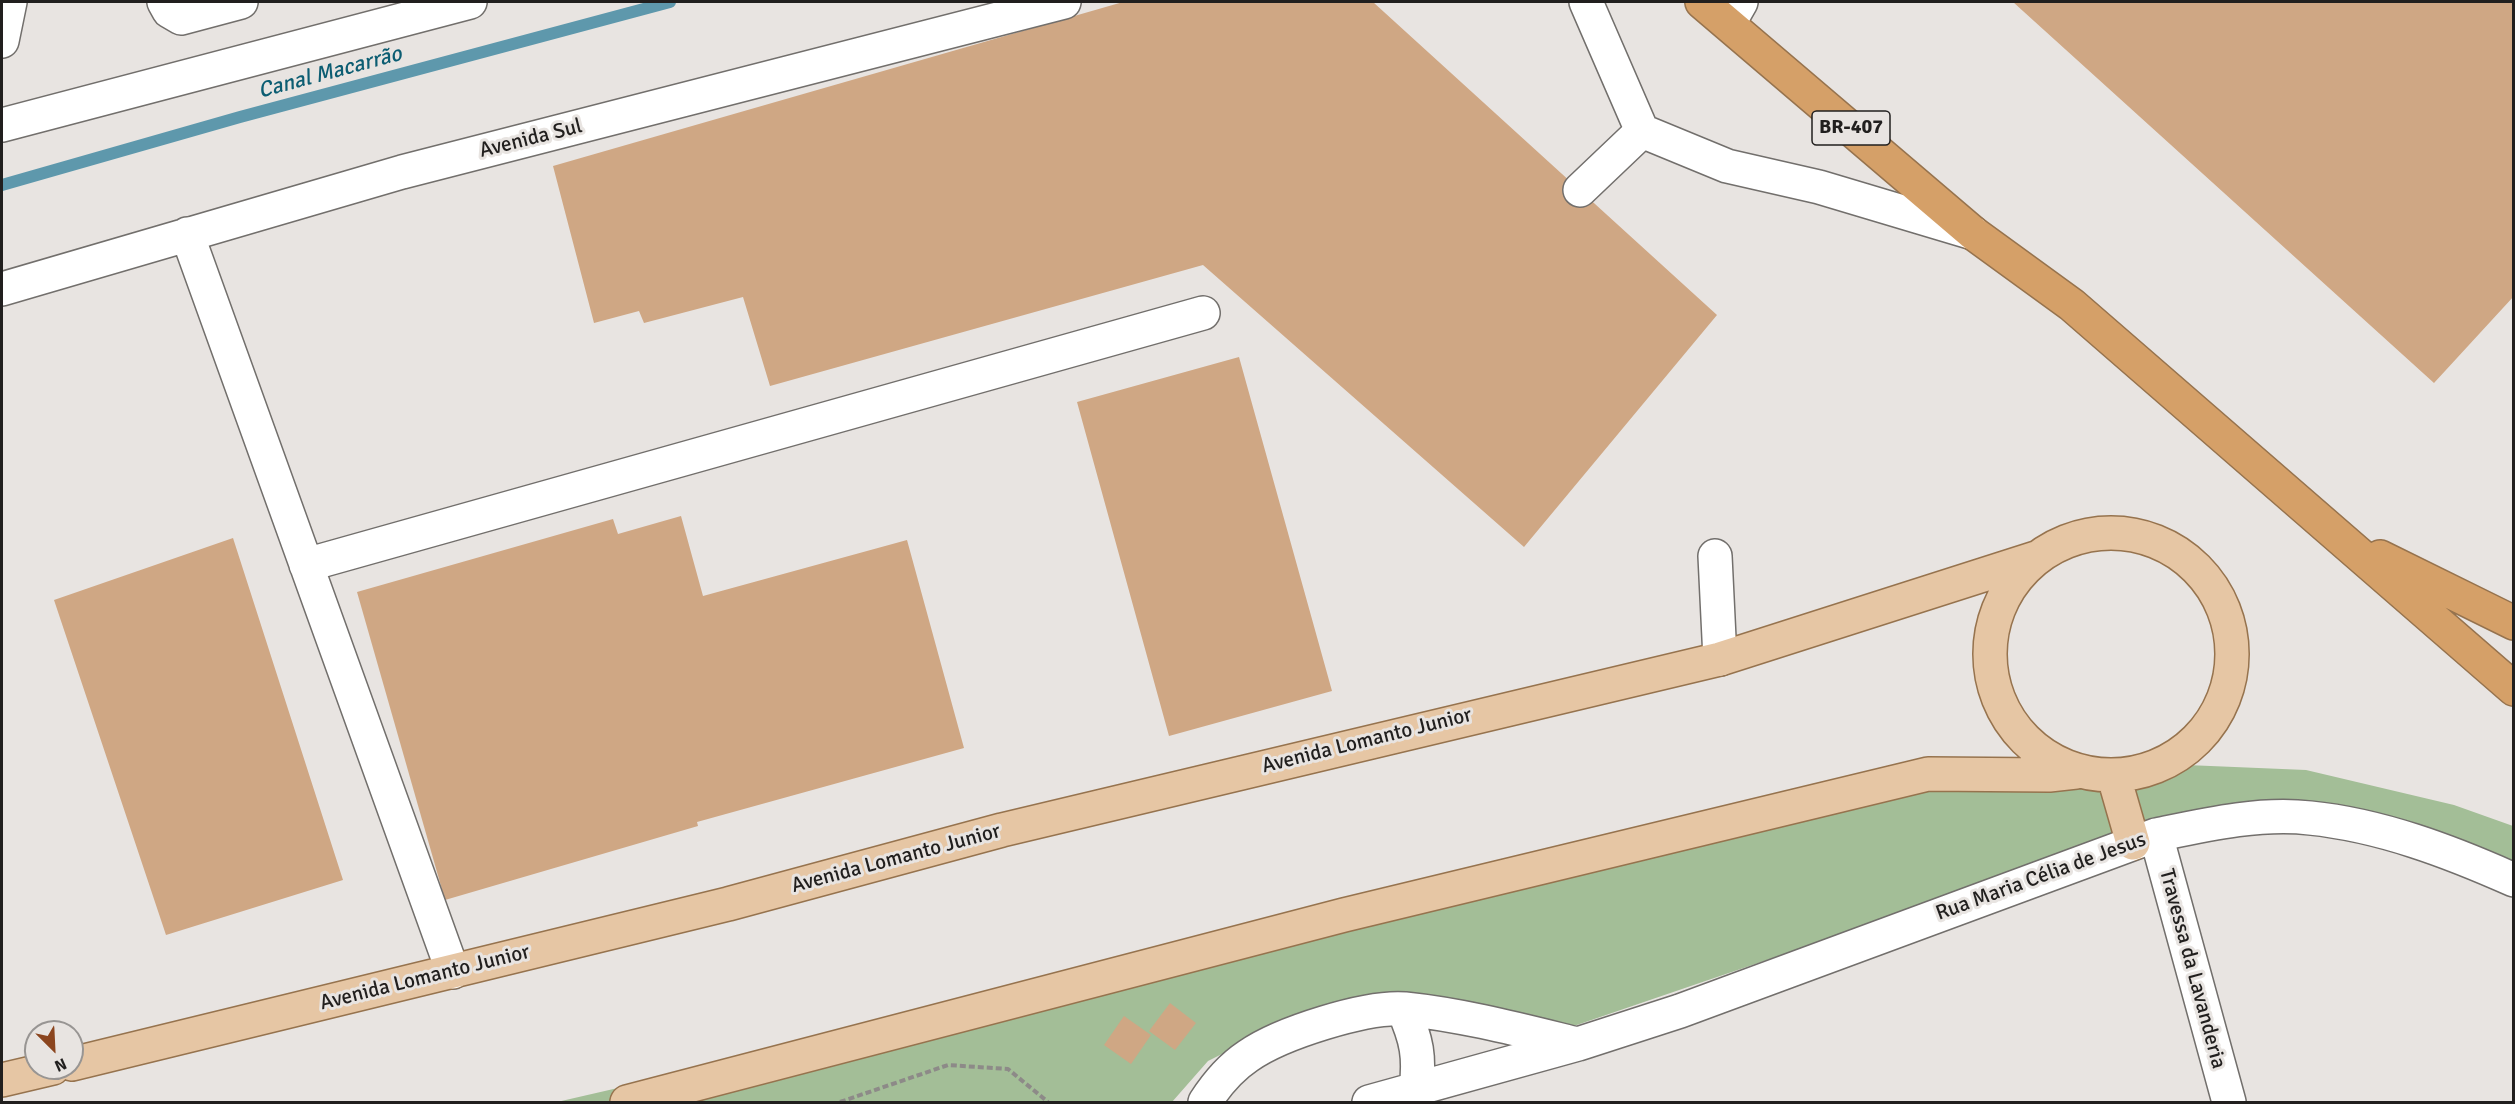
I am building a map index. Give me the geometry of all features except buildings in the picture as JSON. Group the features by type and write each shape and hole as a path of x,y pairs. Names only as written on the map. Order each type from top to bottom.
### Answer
{"highway":[{"name":"BR-407","path":"1702,2 1735,12 1972,233"},
{"path":"1972,233 2072,305 2514,689"},
{"path":"2340,538 2514,623"}],"main road":[{"path":"627,1102 1344,915 1928,774 2049,775 2076,772 2114,777 2153,769 2186,750 2212,722 2229,687 2233,650 2226,612 2208,579 2180,553 2145,537 2107,532 2069,539 2036,558 2009,586 1993,621 1988,658 1995,696 2013,729 2041,755 2076,772"},
{"name":"Avenida Lomanto Junior","path":"84,1061 728,904 1002,830 1720,659 2036,558"},
{"path":"2114,777 2145,839"},
{"path":"2,1080 24,1075"}],"street":[{"path":"2,41 10,2"},
{"path":"164,2 169,11 181,18 240,2"},
{"path":"2,125 470,2"},
{"name":"Avenida Sul","path":"2,289 402,172 1064,2"},
{"path":"1586,2 1642,131 1726,166 1819,187 1972,233"},
{"path":"1580,190 1642,131"},
{"path":"187,234 453,972"},
{"path":"306,565 1203,313"},
{"path":"1715,556 1720,659"},
{"name":"Rua Maria Célia de Jesus","path":"1369,1102 1578,1044 1680,1011 2145,839 2224,820 2308,817 2402,836 2514,880"},
{"name":"Travessa da Lavanderia","path":"2145,839 2227,1102"},
{"path":"1205,1102 1219,1082 1248,1055 1301,1030 1360,1014 1403,1009 1502,1025 1578,1044"},
{"path":"1403,1009 1415,1036 1418,1051 1416,1090"}],"path":[{"path":"840,1102 948,1065 1008,1069 1048,1102"}],"green space":[{"path":"2115,762 2306,770 2454,805 2513,826 2513,874 2347,813 2182,818 1568,1028 1282,1024 1208,1061 1172,1102 557,1102 1969,777"}],"waterway":[{"name":"Canal Macarrão","path":"2,185 240,117 670,2"}]}
